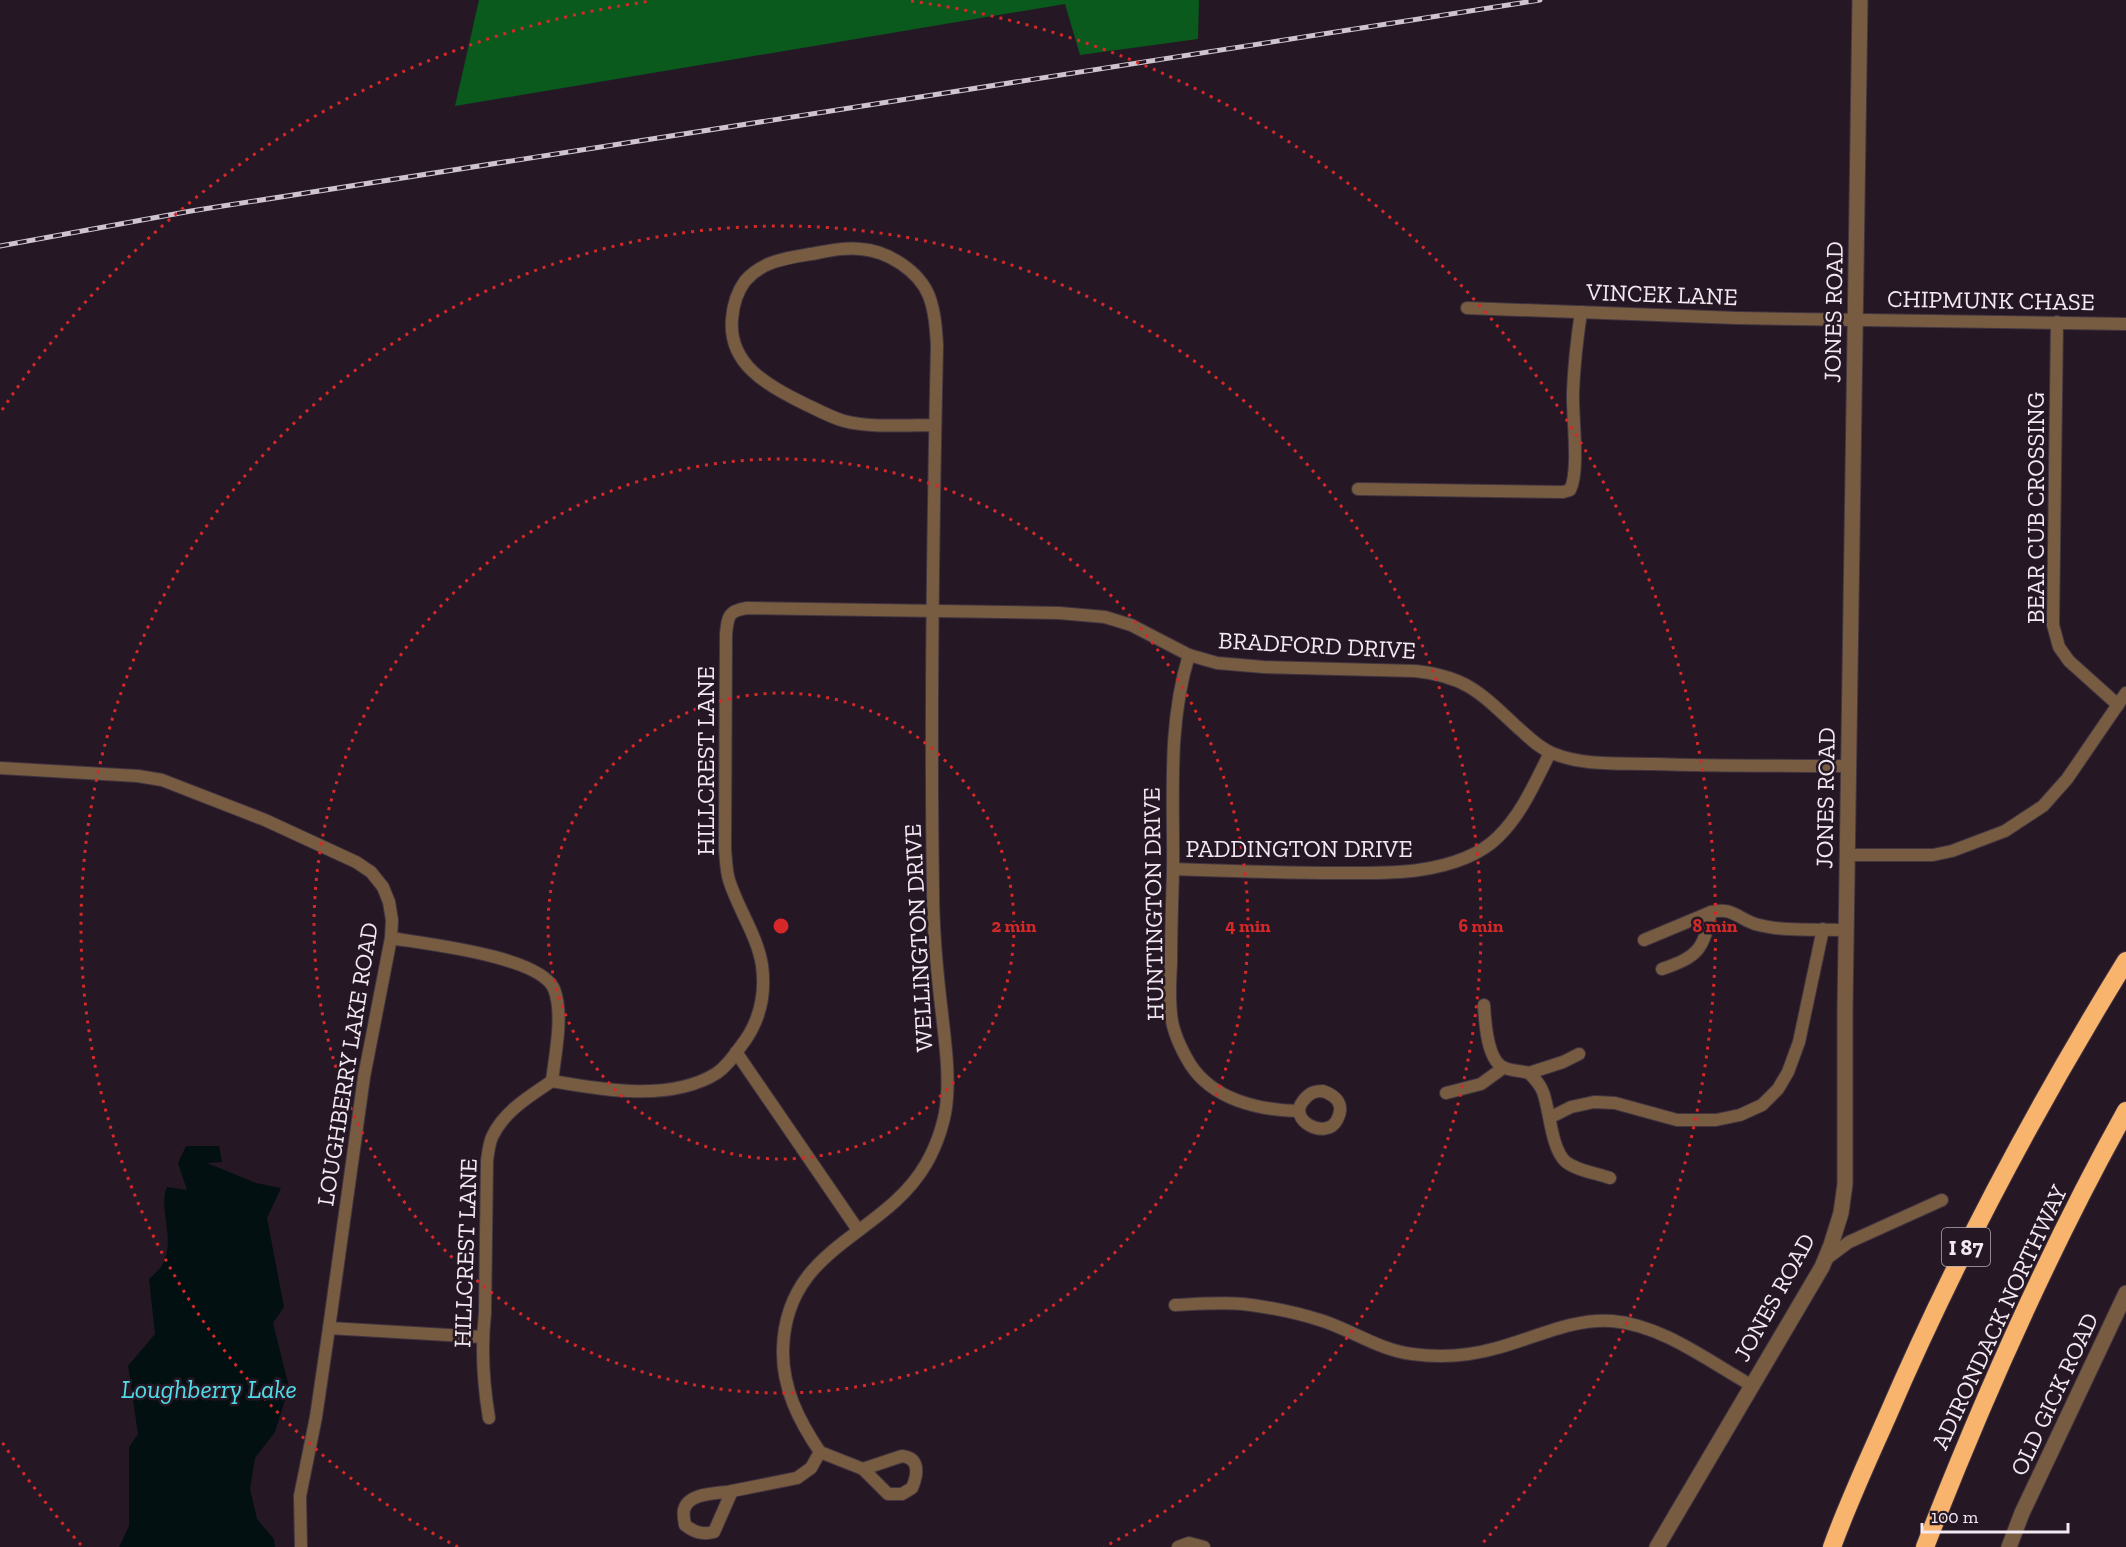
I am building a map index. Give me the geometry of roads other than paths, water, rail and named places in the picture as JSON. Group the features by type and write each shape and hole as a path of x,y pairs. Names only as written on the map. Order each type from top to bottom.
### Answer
{"highway":[{"name":"I 87","path":"1832,1547 1944,1289 2077,1041 2126,961"},
{"name":"ADIRONDACK NORTHWAY","path":"1925,1547 2010,1344 2059,1239 2126,1111"}],"street":[{"name":"JONES ROAD","path":"1656,1547 1825,1260 1841,1213 1845,1184 1848,766 1860,0"},
{"path":"845,248 878,252 910,270 929,294 933,311 937,345 936,425 846,422 796,399 752,373 736,351 731,324 738,292 746,280 770,262 845,248"},
{"name":"VINCEK LANE","path":"1467,308 1737,318 1856,318"},
{"path":"1358,489 1505,492 1570,490 1574,467 1573,394 1581,312"},
{"name":"CHIPMUNK CHASE","path":"1856,318 2126,324"},
{"name":"BEAR CUB CROSSING","path":"2057,322 2053,625 2059,647 2069,661 2118,705"},
{"name":"WELLINGTON DRIVE","path":"820,1452 804,1429 788,1390 783,1359 783,1335 788,1311 804,1278 911,1186 927,1163 940,1131 948,1094 935,949 933,891 933,611 936,425"},
{"name":"BRADFORD DRIVE","path":"730,615 734,610 747,608 1059,613 1105,617 1131,625 1189,655 1217,663 1264,667 1437,673 1473,687 1535,744 1564,758 1608,762 1726,766 1848,766"},
{"name":"HILLCREST LANE","path":"489,1418 483,1385 482,1337 485,1313 487,1161 492,1137 504,1118 552,1081 604,1090 647,1090 690,1084 715,1073 729,1063 749,1037 759,1013 764,984 758,950 730,882 725,849 726,634 730,615"},
{"name":"HUNTINGTON DRIVE","path":"1189,655 1180,682 1174,722 1171,799 1173,869 1171,1015 1183,1052 1191,1066 1202,1078 1236,1101 1260,1107 1299,1111"},
{"path":"1847,855 1933,855 1952,851 2005,831 2043,806 2067,779 2126,693"},
{"name":"PADDINGTON DRIVE","path":"1173,869 1377,873 1419,870 1451,863 1486,847 1513,821 1550,753"},
{"name":"LOUGHBERRY LAKE ROAD","path":"0,768 138,776 178,785 265,820 356,862 371,872 383,887 389,902 392,920 391,938 364,1077 316,1417 300,1496 301,1547"},
{"path":"1644,940 1711,912 1728,910 1764,926 1846,930"},
{"path":"1662,969 1683,961 1695,953 1703,943 1711,912"},
{"path":"1551,1118 1572,1107 1594,1102 1615,1103 1677,1120 1716,1120 1740,1115 1762,1105 1778,1089 1788,1072 1799,1042 1823,929"},
{"path":"391,938 506,959 533,969 549,981 558,1003 558,1031 552,1081"},
{"path":"1484,1005 1486,1030 1495,1060 1503,1068 1529,1073 1579,1054"},
{"path":"736,1052 858,1230"},
{"path":"1446,1093 1481,1084 1503,1068"},
{"path":"1529,1073 1540,1085 1551,1118 1556,1147 1567,1162 1577,1168 1610,1178"},
{"path":"1825,1260 1849,1242 1942,1200"},
{"name":"OLD GICK ROAD","path":"2009,1547 2022,1513 2126,1293"},
{"path":"1175,1305 1242,1304 1280,1310 1323,1321 1379,1345 1411,1354 1453,1356 1471,1355 1499,1348 1587,1322 1612,1321 1647,1329 1671,1339 1751,1386"},
{"path":"329,1328 482,1337"},
{"path":"732,1491 796,1478 811,1467 820,1452 863,1468"},
{"path":"1178,1547 1196,1543 1204,1547"}],"water":[{"name":"Loughberry Lake","path":"186,1146 219,1146 222,1162 207,1163 256,1183 281,1188 267,1218 284,1307 273,1323 289,1387 275,1432 255,1458 250,1489 257,1519 274,1539 275,1547 119,1547 129,1526 129,1447 138,1434 128,1366 155,1334 149,1279 162,1266 167,1252 164,1204 167,1187 187,1190 178,1163"}],"railway":[{"path":"0,246 191,211 1540,0"}]}
